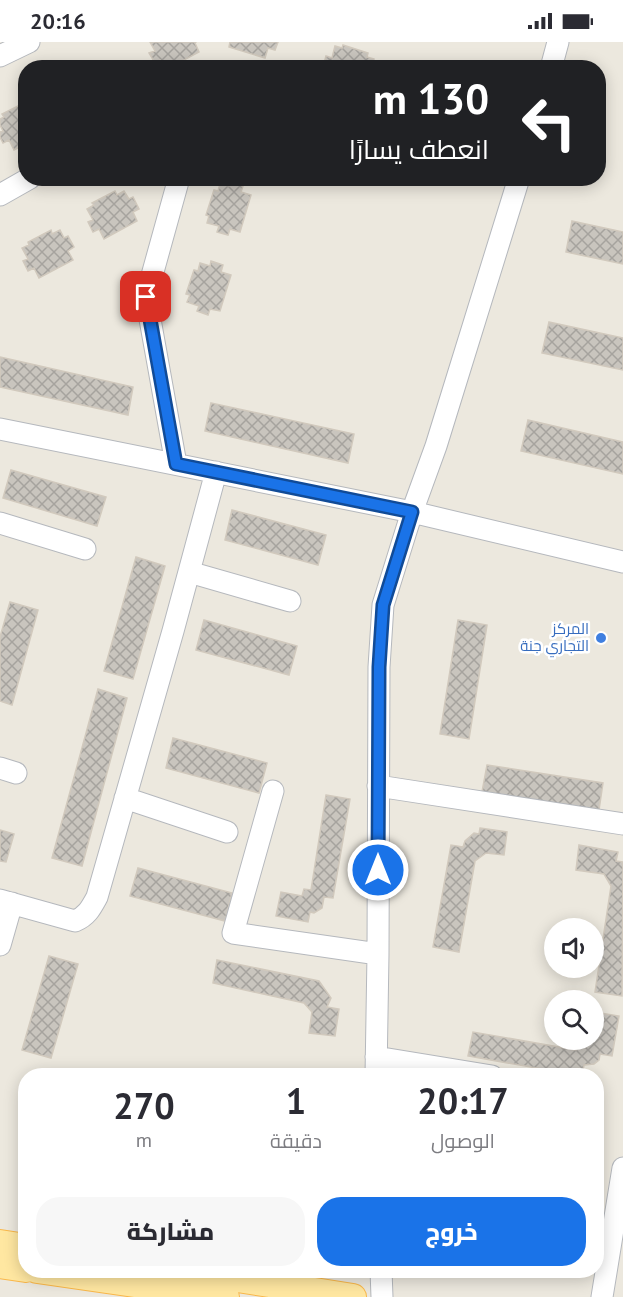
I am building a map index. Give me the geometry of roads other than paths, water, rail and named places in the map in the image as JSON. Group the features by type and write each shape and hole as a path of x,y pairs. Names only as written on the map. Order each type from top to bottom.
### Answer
{"main road":[{"path":"0,1243 18,1246"},
{"path":"0,1265 18,1268"},
{"path":"93,1278 226,1297"},
{"path":"231,1278 353,1297"}],"street":[{"path":"0,56 29,42"},
{"path":"553,60 558,42"},
{"path":"0,195 18,185"},
{"path":"176,464 146,297 177,186"},
{"path":"399,1068 376,1066 379,667 383,605 412,512 436,446 517,186"},
{"path":"0,429 412,512 623,562"},
{"path":"0,945 6,901 75,921 87,915 97,897 216,472"},
{"path":"0,523 85,549"},
{"path":"189,572 290,601"},
{"path":"378,786 623,824"},
{"path":"273,791 233,933 378,954"},
{"path":"125,798 228,832"},
{"path":"602,1297 623,1168"},
{"path":"381,1278 382,1297"}],"place":[{"name":"المركز التجاري جنة","path":"601,638"}]}
